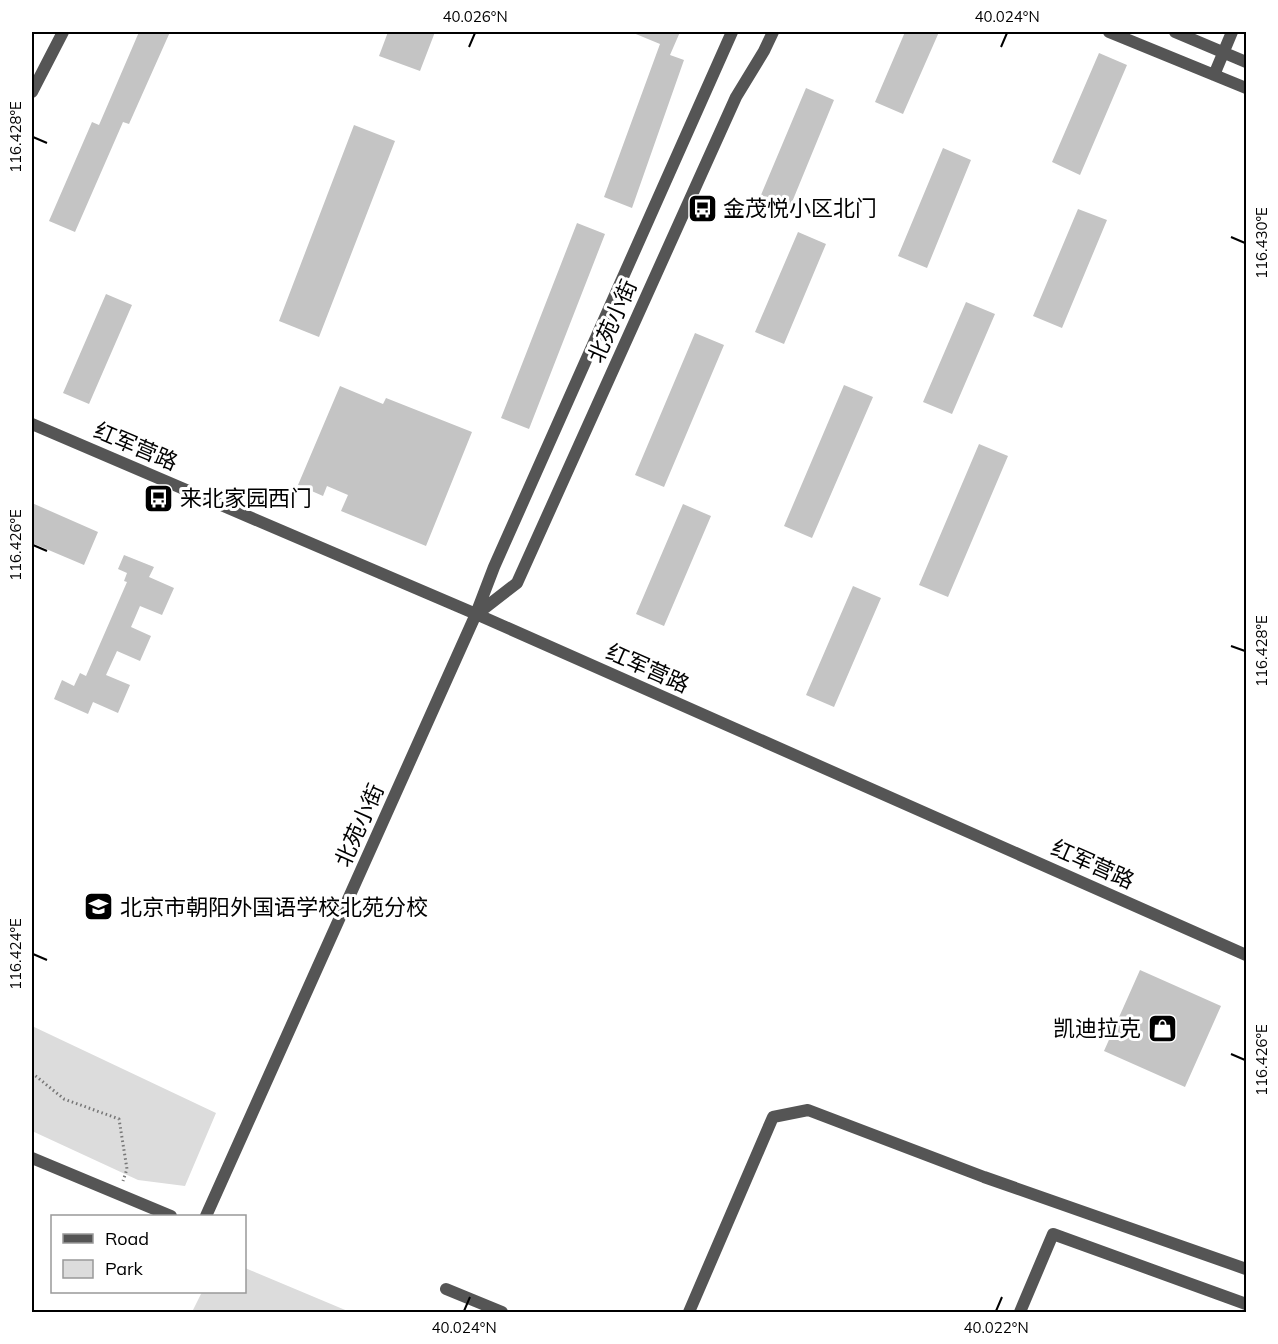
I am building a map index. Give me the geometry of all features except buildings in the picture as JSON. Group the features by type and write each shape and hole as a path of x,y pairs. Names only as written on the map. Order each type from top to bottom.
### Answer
{"street":[{"path":"32,92 63,32"},
{"name":"北苑小街","path":"206,1215 476,614 494,567 732,32"},
{"name":"北苑小街","path":"476,614 517,584 736,97 773,32"},
{"path":"1109,32 1246,88"},
{"path":"1175,32 1246,62"},
{"path":"1214,75 1232,32"},
{"name":"红军营路","path":"32,424 476,614 1246,955"},
{"path":"689,1312 773,1118 808,1110 984,1177 1246,1269"},
{"path":"32,1158 169,1215"},
{"path":"1020,1312 1053,1234 1246,1306 1244,1312"},
{"path":"446,1289 502,1312"}],"path":[{"path":"32,1073 64,1099 119,1119 127,1169 118,1194"}],"green space":[{"path":"32,1026 216,1113 185,1186 138,1180 32,1131"},
{"path":"246,1268 350,1312 192,1312 202,1293 246,1293"}],"place":[{"name":"金茂悦小区北门","path":"702,208"},
{"name":"来北家园西门","path":"159,498"},
{"name":"北京市朝阳外国语学校北苑分校","path":"99,907"},
{"name":"凯迪拉克","path":"1162,1028"}]}
